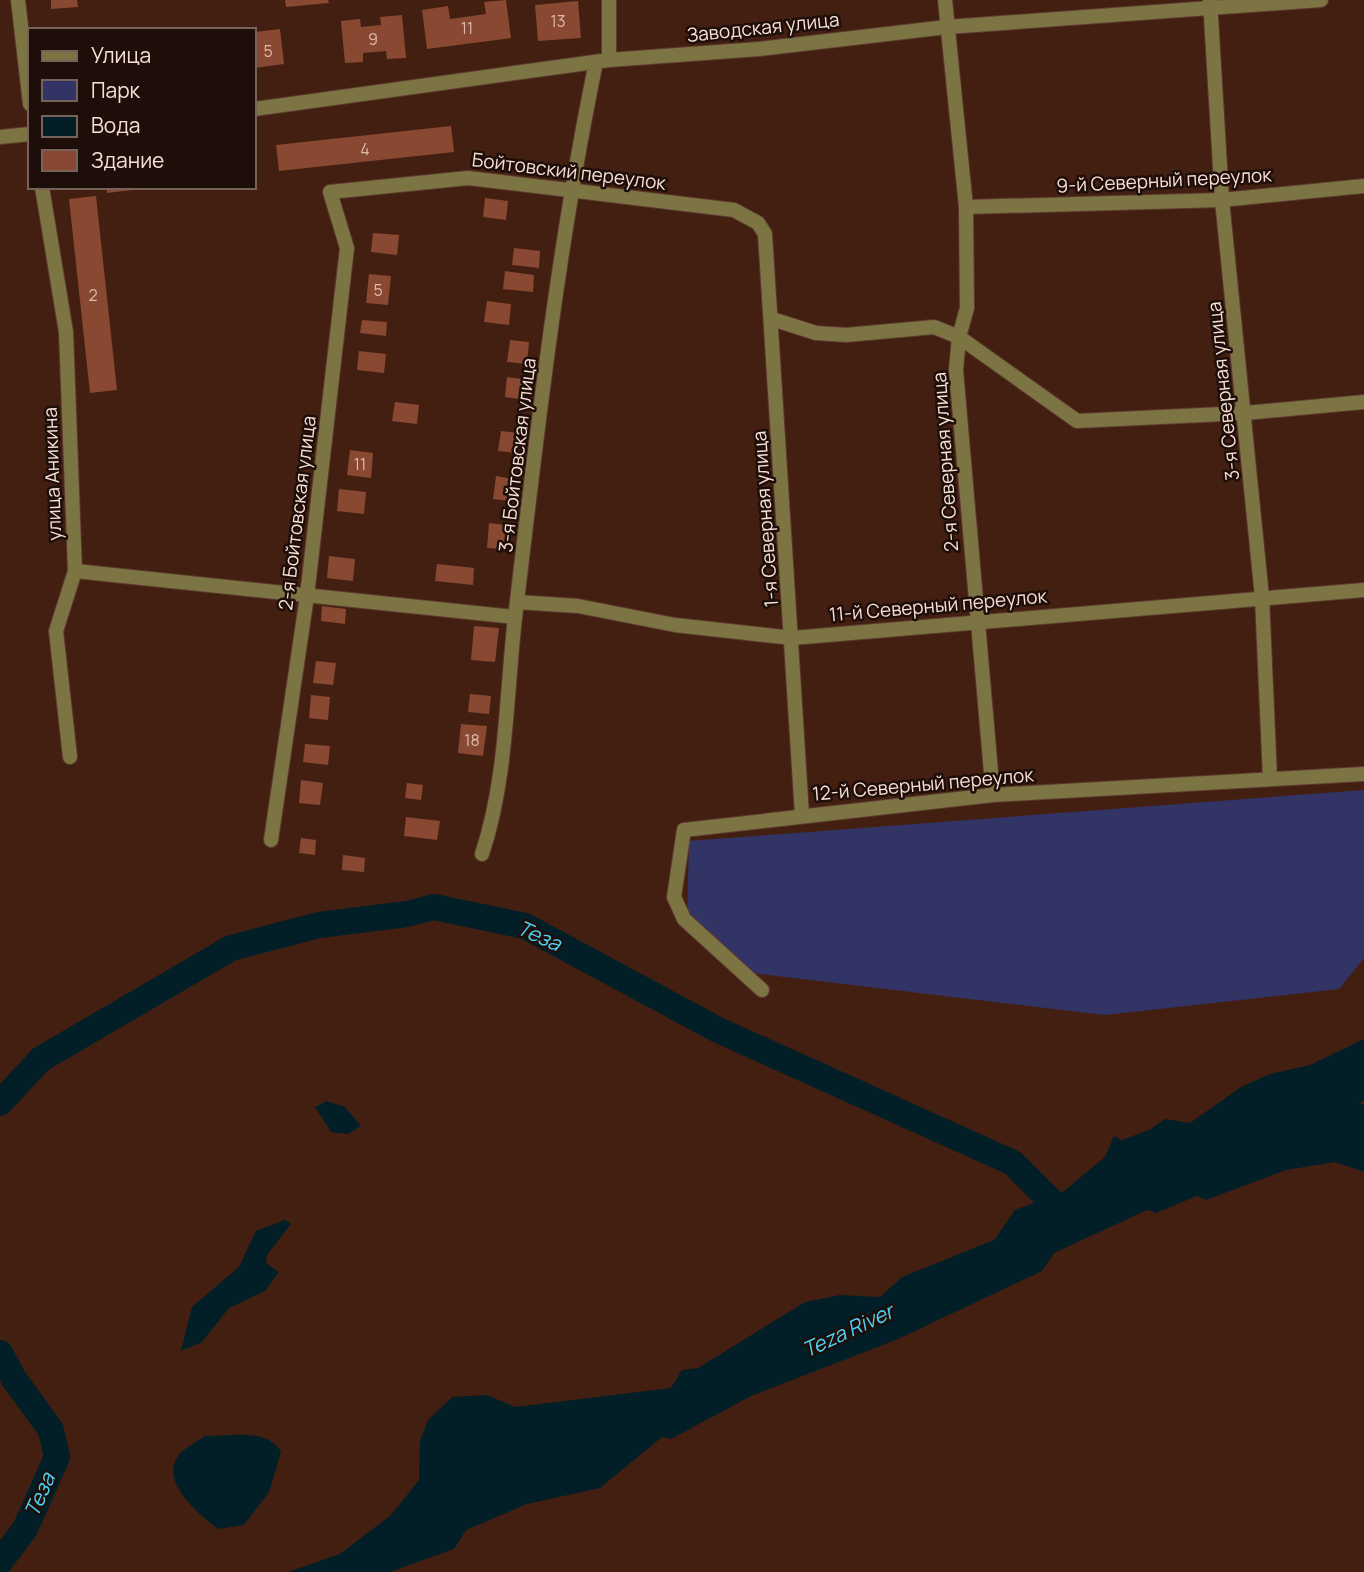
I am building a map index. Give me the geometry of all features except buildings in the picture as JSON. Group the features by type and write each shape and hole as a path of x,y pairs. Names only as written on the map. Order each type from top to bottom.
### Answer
{"street":[{"path":"18,0 28,87"},
{"path":"602,61 609,0"},
{"name":"2-я Северная улица","path":"945,0 966,207 967,308 959,337 956,370 993,795"},
{"name":"Заводская улица","path":"256,109 602,61 759,49 947,26 1211,3 1321,0"},
{"name":"3-я Северная улица","path":"1211,3 1222,200 1262,597 1270,778"},
{"name":"3-я Бойтовская улица","path":"482,854 495,817 515,617 570,191 602,61"},
{"path":"0,137 28,134"},
{"name":"Бойтовский переулок","path":"330,192 460,178 734,210 758,223"},
{"name":"9-й Северный переулок","path":"966,207 1222,200 1364,186"},
{"name":"улица Аникина","path":"42,189 66,332 75,571 56,631 71,757"},
{"name":"2-я Бойтовская улица","path":"271,841 307,596 347,248 330,192"},
{"name":"1-я Северная улица","path":"758,223 765,234 772,319 802,815"},
{"path":"772,319 816,333 846,335 934,327 959,337 1077,421 1245,413 1364,402"},
{"path":"75,571 515,617"},
{"name":"11-й Северный переулок","path":"517,602 578,607 674,625 792,638 978,620 1364,590"},
{"name":"12-й Северный переулок","path":"762,990 684,919 674,897 684,830 993,795 1364,774"}],"green space":[{"path":"1364,790 1364,958 1339,989 1105,1015 742,972 687,922 689,841"}],"water":[{"name":"Teza River","path":"1364,1039 1364,1101 1359,1103 1364,1105 1364,1172 1335,1162 1286,1170 1206,1200 1197,1196 1156,1213 1147,1210 1054,1253 1042,1271 898,1339 751,1396 671,1439 662,1437 600,1488 527,1504 466,1530 454,1549 390,1572 288,1572 340,1554 391,1515 419,1480 420,1441 428,1420 452,1397 487,1395 515,1407 671,1388 682,1370 698,1368 805,1302 840,1295 880,1297 902,1277 994,1240 1015,1210 1064,1191 1105,1157 1114,1136 1122,1140 1151,1129 1165,1119 1190,1123 1241,1087 1270,1074 1310,1065"},
{"path":"327,1101 345,1107 361,1126 348,1134 331,1132 315,1107"},
{"path":"285,1220 291,1224 267,1255 266,1263 279,1272 265,1291 229,1308 202,1342 181,1351 192,1307 239,1267 256,1231"},
{"path":"205,1436 258,1436 275,1444 281,1452 269,1492 244,1525 218,1529 192,1507 178,1487 174,1466 178,1456"}],"waterway":[{"name":"Теза","path":"0,1103 41,1059 231,948 319,925 407,914 434,907 525,926 718,1030 1013,1163 1064,1214"},
{"name":"Теза","path":"0,1353 14,1379 51,1430 57,1457 25,1529 0,1562"}]}
